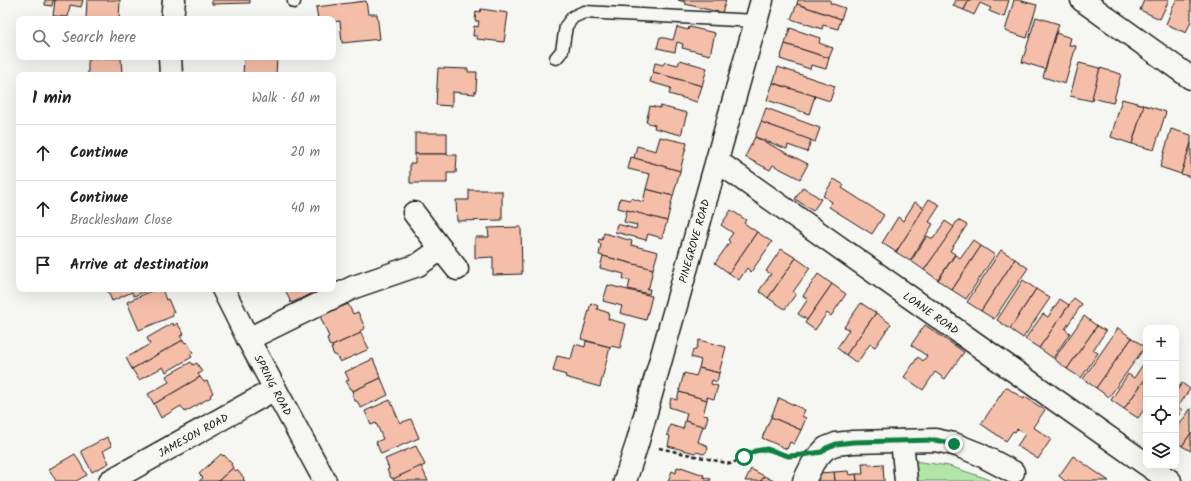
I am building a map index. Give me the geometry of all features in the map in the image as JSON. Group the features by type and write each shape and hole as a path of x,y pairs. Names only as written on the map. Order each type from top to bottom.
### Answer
{"street":[{"path":"172,16 174,0"},
{"name":"PINEGROVE ROAD","path":"625,481 637,444 762,0"},
{"path":"1082,0 1191,78"},
{"path":"170,60 171,72"},
{"name":"LOANE ROAD","path":"717,161 1143,462"},
{"path":"414,213 440,250 457,269"},
{"path":"248,339 354,287 418,265 440,250"},
{"name":"SPRING ROAD","path":"224,292 248,339 325,481"},
{"name":"JAMESON ROAD","path":"110,481 276,389"},
{"path":"804,481 814,461 826,448 853,442 935,440 954,444 979,454 1013,472"},
{"path":"902,441 906,481"},
{"path":"1153,469 1170,481"}],"lane":[{"path":"556,58 562,51 566,26 573,17 584,12 756,21"}],"path":[{"path":"637,444 731,464 755,451 767,449 788,456 822,452"}],"green space":[{"path":"914,461 949,466 991,481 916,481"}],"building":[{"path":"45,0 55,0 53,1 52,6 45,5"},
{"path":"55,0 83,0 81,7 70,5 68,16 53,16"},
{"path":"87,0 120,0 119,16 86,16"},
{"path":"212,0 250,0 250,3 212,4"},
{"path":"678,0 726,0 722,13 685,4 685,2"},
{"path":"798,0 831,0 830,3 845,8 841,19 797,4"},
{"path":"956,0 969,0 964,10 953,6"},
{"path":"969,0 1009,0 1004,17 989,11 991,8 980,3 974,15 964,10"},
{"path":"1014,0 1037,5 1027,38 1005,31"},
{"path":"1144,0 1169,0 1160,19 1140,10"},
{"path":"1176,0 1191,0 1191,21 1186,33 1166,24"},
{"path":"366,1 368,14 377,14 380,39 342,43 340,21 336,22 336,16 318,16 316,7"},
{"path":"797,4 841,19 838,29 823,25 822,29 791,19"},
{"path":"481,9 508,13 504,42 477,39 477,36 473,36 474,26 478,27 479,21 475,21 476,11 480,12"},
{"path":"1036,17 1059,24 1045,69 1022,62"},
{"path":"677,27 688,30 689,27 715,33 710,55 682,48 683,44 677,42 675,52 657,48 660,37 673,40"},
{"path":"790,28 820,38 819,43 833,48 829,58 785,44"},
{"path":"1056,33 1071,38 1069,45 1076,46 1065,84 1043,77"},
{"path":"785,44 829,58 826,69 811,65 810,69 780,59"},
{"path":"88,60 121,60 122,72 88,72"},
{"path":"244,60 277,60 276,72 243,72"},
{"path":"680,60 707,68 702,86 653,72 655,63 663,65 665,62 678,65"},
{"path":"1079,63 1100,68 1092,101 1070,96"},
{"path":"778,67 835,86 830,101 773,83"},
{"path":"438,68 468,69 468,72 477,72 475,94 452,92 452,106 436,105"},
{"path":"1100,68 1121,74 1113,103 1092,98"},
{"path":"653,72 702,86 697,102 669,94 671,88 650,82"},
{"path":"773,83 815,96 809,114 767,100"},
{"path":"1122,99 1144,105 1132,144 1111,137"},
{"path":"1144,105 1166,112 1154,150 1132,144"},
{"path":"650,106 660,108 660,106 687,113 681,135 654,128 655,125 646,122"},
{"path":"766,108 820,128 815,142 761,122"},
{"path":"761,122 811,140 807,152 788,145 787,149 755,137"},
{"path":"1171,129 1191,135 1191,143 1181,174 1160,167"},
{"path":"415,133 447,133 447,154 415,154"},
{"path":"660,137 687,143 680,171 634,158 637,146 656,151"},
{"path":"755,137 808,164 800,179 773,165 770,170 745,157"},
{"path":"1191,143 1191,177 1181,174"},
{"path":"415,154 457,155 456,173 447,173 447,183 410,183 410,163 415,163"},
{"path":"631,157 680,171 673,196 646,189 650,174 628,169"},
{"path":"834,179 844,185 842,188 884,215 872,234 829,207 832,202 823,196"},
{"path":"803,187 821,199 813,211 795,199"},
{"path":"646,189 673,196 667,221 618,208 620,198 630,200 631,198 643,202"},
{"path":"469,190 502,191 502,220 457,221 456,200 469,200"},
{"path":"929,199 940,205 929,222 933,224 910,261 896,252"},
{"path":"915,202 924,208 896,252 882,243 898,217 903,221"},
{"path":"627,210 667,221 662,238 648,234 646,240 615,232 617,224 636,229 637,225 624,222"},
{"path":"731,210 746,220 744,223 757,232 729,273 715,263 730,242 728,240 733,233 721,225"},
{"path":"958,220 967,225 950,251 955,254 938,280 924,270"},
{"path":"945,221 954,227 924,270 911,261 927,236 933,239"},
{"path":"521,227 522,274 493,275 493,257 475,258 475,237 489,237 488,228"},
{"path":"757,232 772,242 751,272 747,268 739,280 729,273"},
{"path":"604,233 632,241 631,245 658,252 653,269 599,255 601,244 598,243 599,239 602,240"},
{"path":"973,240 981,246 952,290 938,280 955,255 960,258"},
{"path":"981,246 995,255 966,299 952,290"},
{"path":"781,249 796,258 768,298 759,291 771,274 766,271"},
{"path":"1001,250 1015,259 981,311 967,302"},
{"path":"603,256 653,269 649,287 647,289 650,289 649,294 628,289 630,281 623,279 624,274 600,268"},
{"path":"796,258 810,268 793,292 796,294 785,309 768,298"},
{"path":"1015,259 1028,268 994,319 981,311"},
{"path":"818,274 832,284 807,320 798,314 808,299 803,296"},
{"path":"1023,280 1036,289 1010,329 997,320"},
{"path":"832,284 846,294 831,316 827,313 815,330 805,323"},
{"path":"608,285 652,296 646,320 620,313 622,306 603,301"},
{"path":"1036,289 1050,298 1023,338 1010,329"},
{"path":"108,292 132,292 112,301"},
{"path":"132,292 144,292 134,296"},
{"path":"149,292 163,292 174,313 172,313 173,316 139,330 127,302"},
{"path":"286,292 316,292 291,303"},
{"path":"1074,298 1082,304 1065,329 1070,333 1053,358 1039,348"},
{"path":"1060,299 1069,305 1039,348 1025,339 1043,314 1048,317"},
{"path":"591,303 598,306 597,309 609,313 608,319 626,324 620,348 610,347 581,339"},
{"path":"861,303 876,313 846,355 837,348 849,330 844,327"},
{"path":"348,304 353,314 358,312 365,328 360,331 361,333 332,346 329,345 327,338 329,337 320,316"},
{"path":"876,313 891,324 875,347 870,344 857,363 846,355"},
{"path":"1084,316 1097,326 1067,369 1054,359"},
{"path":"173,323 174,326 177,323 184,334 180,336 183,340 132,369 126,358 150,344 147,338"},
{"path":"925,325 964,352 945,379 935,372 923,390 904,377 918,357 923,361 927,356 911,345"},
{"path":"1097,326 1106,331 1093,350 1098,353 1081,378 1067,369"},
{"path":"1118,328 1132,338 1096,388 1083,379"},
{"path":"361,333 369,349 340,362 336,355 334,355 331,348 333,348 332,346"},
{"path":"1132,338 1143,346 1143,350 1109,397 1096,388"},
{"path":"183,340 185,343 187,342 193,353 190,354 192,357 166,372 163,367 139,380 132,369"},
{"path":"699,340 726,347 719,373 699,368 701,360 691,357 693,350 696,350"},
{"path":"586,341 610,347 600,387 565,377 566,375 553,371 557,356 571,359 575,344 585,347"},
{"path":"373,359 381,378 353,391 346,381 349,380 345,372"},
{"path":"191,362 193,365 197,363 202,372 198,374 200,377 154,404 148,394 169,382 166,376"},
{"path":"1143,364 1143,382 1124,409 1111,400 1128,374 1134,378"},
{"path":"699,368 719,373 717,382 712,380 711,384 718,386 714,399 707,397 707,400 679,392 684,373 696,376"},
{"path":"200,377 204,382 207,381 213,393 210,395 211,397 185,412 181,406 161,418 154,404"},
{"path":"381,378 388,395 361,408 357,401 355,401 352,394 354,393 353,391"},
{"path":"1143,382 1143,411 1138,418 1124,409"},
{"path":"1182,383 1190,389 1179,406 1179,397 1179,388"},
{"path":"1006,387 1045,410 1033,427 1051,439 1038,459 1017,446 1025,434 1017,429 1015,432 1013,431 1006,441 981,424"},
{"path":"679,392 707,400 703,415 708,416 705,427 685,421 687,413 669,407 671,398 677,400"},
{"path":"779,398 805,410 802,416 806,418 801,430 771,417"},
{"path":"390,400 400,423 411,419 419,438 381,454 376,442 383,439 376,423 371,425 365,411"},
{"path":"1179,408 1182,410 1179,414"},
{"path":"1191,408 1191,433 1182,446 1179,444 1179,426"},
{"path":"771,417 801,430 794,444 790,442 787,449 762,438"},
{"path":"685,421 703,426 698,442 706,445 708,448 704,454 668,446 670,436 667,435 670,425 683,429"},
{"path":"1191,433 1191,451 1182,446"},
{"path":"107,437 112,446 103,451 109,463 92,472 81,451"},
{"path":"416,446 425,465 393,479 391,478 387,470 389,469 385,459"},
{"path":"75,454 87,475 76,481 56,481 49,469"},
{"path":"221,454 223,456 224,455 232,464 233,468 218,481 199,481 203,478 199,474"},
{"path":"1073,456 1109,481 1065,481 1059,476"},
{"path":"862,463 869,463 869,465 883,464 884,481 857,481 856,474 863,474"},
{"path":"421,466 428,481 394,481 393,479"},
{"path":"677,467 704,475 703,477 711,479 710,481 668,481 672,471 676,473"},
{"path":"233,468 236,471 237,470 245,481 218,481"},
{"path":"751,469 764,476 761,481 745,481"},
{"path":"848,471 849,475 856,474 857,481 835,481 834,472"},
{"path":"834,472 835,481 814,481 814,478 819,477 819,473"},
{"path":"764,476 774,481 761,481"}],"route":[{"path":"744,457 755,451 767,449 788,456 802,455 822,452 826,448 836,444 853,442 935,440 954,444"}]}
